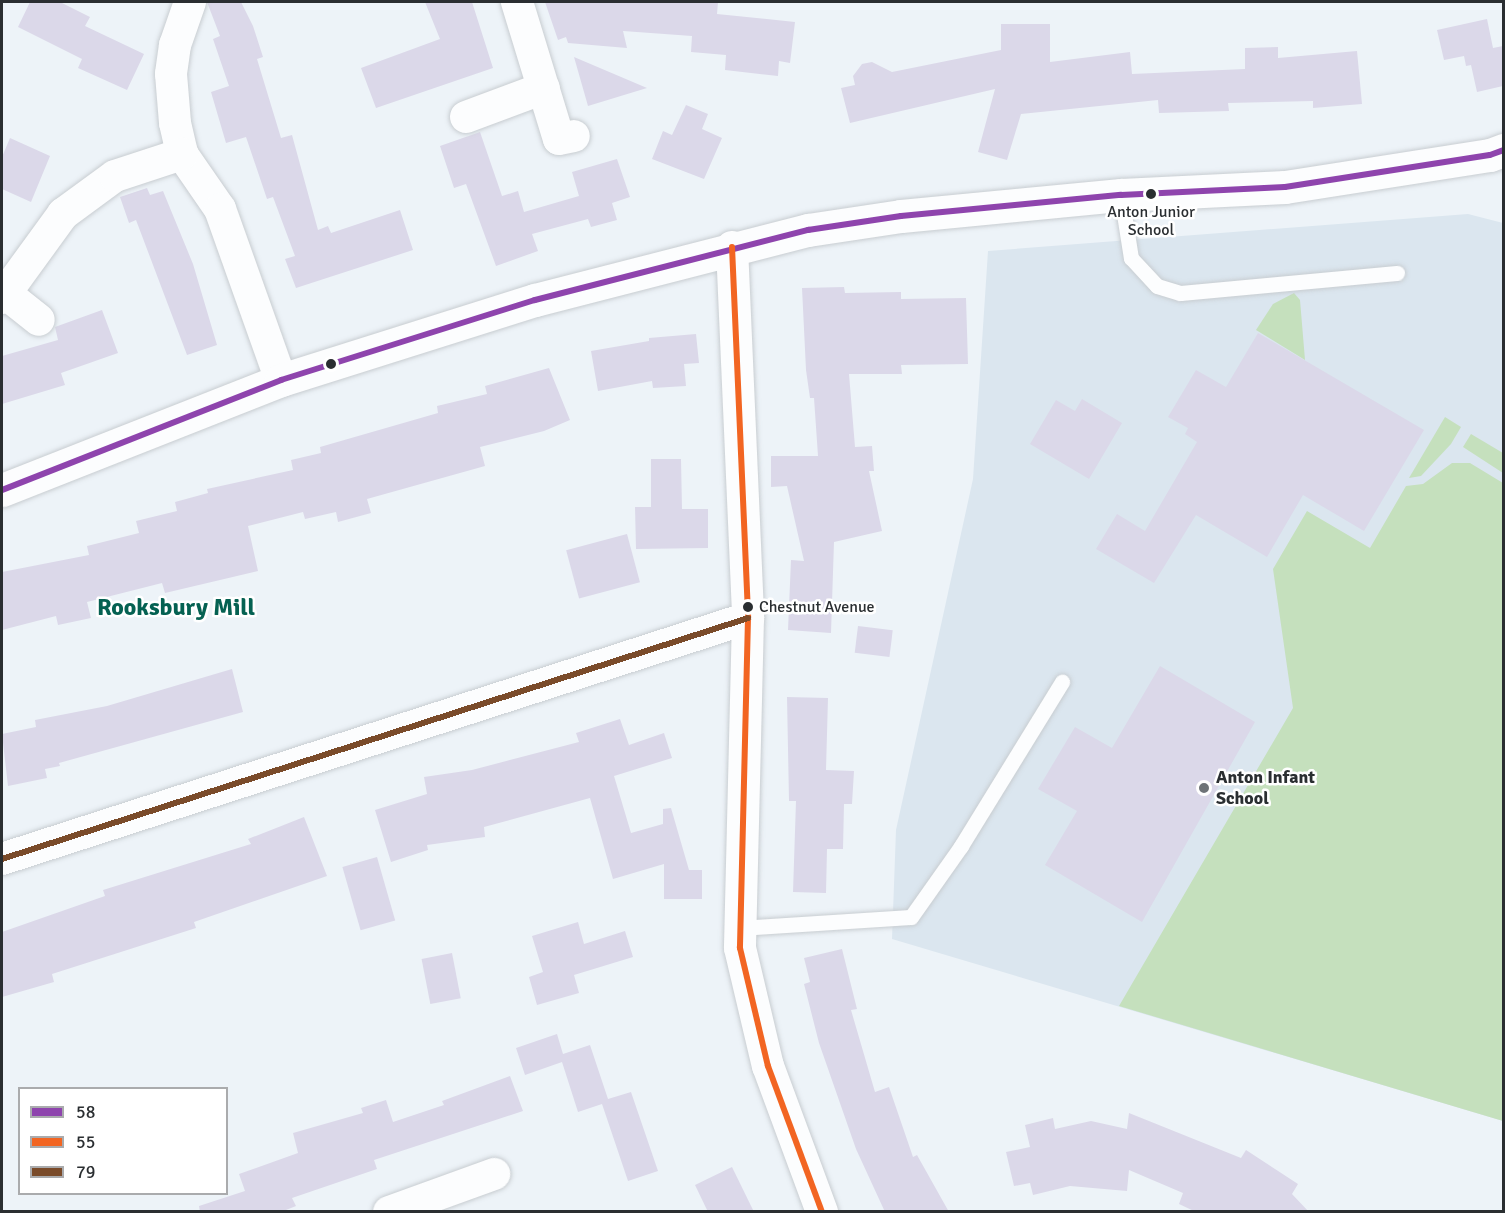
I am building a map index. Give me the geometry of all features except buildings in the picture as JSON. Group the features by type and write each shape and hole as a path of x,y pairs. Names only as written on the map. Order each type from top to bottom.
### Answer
{"street":[{"path":"190,2 175,45 171,74 172,104 182,154 220,209 243,232 281,380"},
{"path":"517,2 559,139 574,136"},
{"path":"466,117 544,88"},
{"path":"2,490 281,380 535,300 732,247 808,230 901,216 1121,195 1285,187 1490,155 1503,150"},
{"path":"39,320 3,296 63,214 115,176 182,154"},
{"path":"732,247 748,618 739,928 768,1065 822,1212"},
{"path":"2,859 748,618"},
{"path":"389,1212 436,1205 494,1174"}],"lane":[{"path":"1121,195 1131,258 1157,286 1180,293 1397,273"},
{"path":"739,928 910,917 961,846 1062,682"}],"shaded area":[{"path":"1468,214 1503,223 1503,1121 892,939 896,830 973,479 988,251"}],"green space":[{"path":"1294,293 1300,300 1305,360 1256,330 1273,304"},
{"path":"1445,417 1461,427 1451,444 1421,476 1409,478"},
{"path":"1471,434 1503,453 1503,473 1463,447"},
{"path":"1452,463 1470,463 1503,483 1503,1121 1119,1006 1293,708 1273,569 1307,511 1370,548 1406,486 1423,484"}],"transit line":[{"name":"58","path":"2,490 281,380 535,300 808,230 901,216 1121,195 1285,187 1490,155 1504,150"},
{"name":"55","path":"732,247 748,618 740,948 768,1066 822,1212"},
{"name":"79","path":"2,859 748,618"}],"place":[{"name":"Anton Junior School","path":"1151,194"},
{"name":"Chestnut Avenue","path":"748,607"},
{"name":"Anton Infant School","path":"1204,788"}],"district":[{"name":"Rooksbury Mill","path":"176,608"}]}
